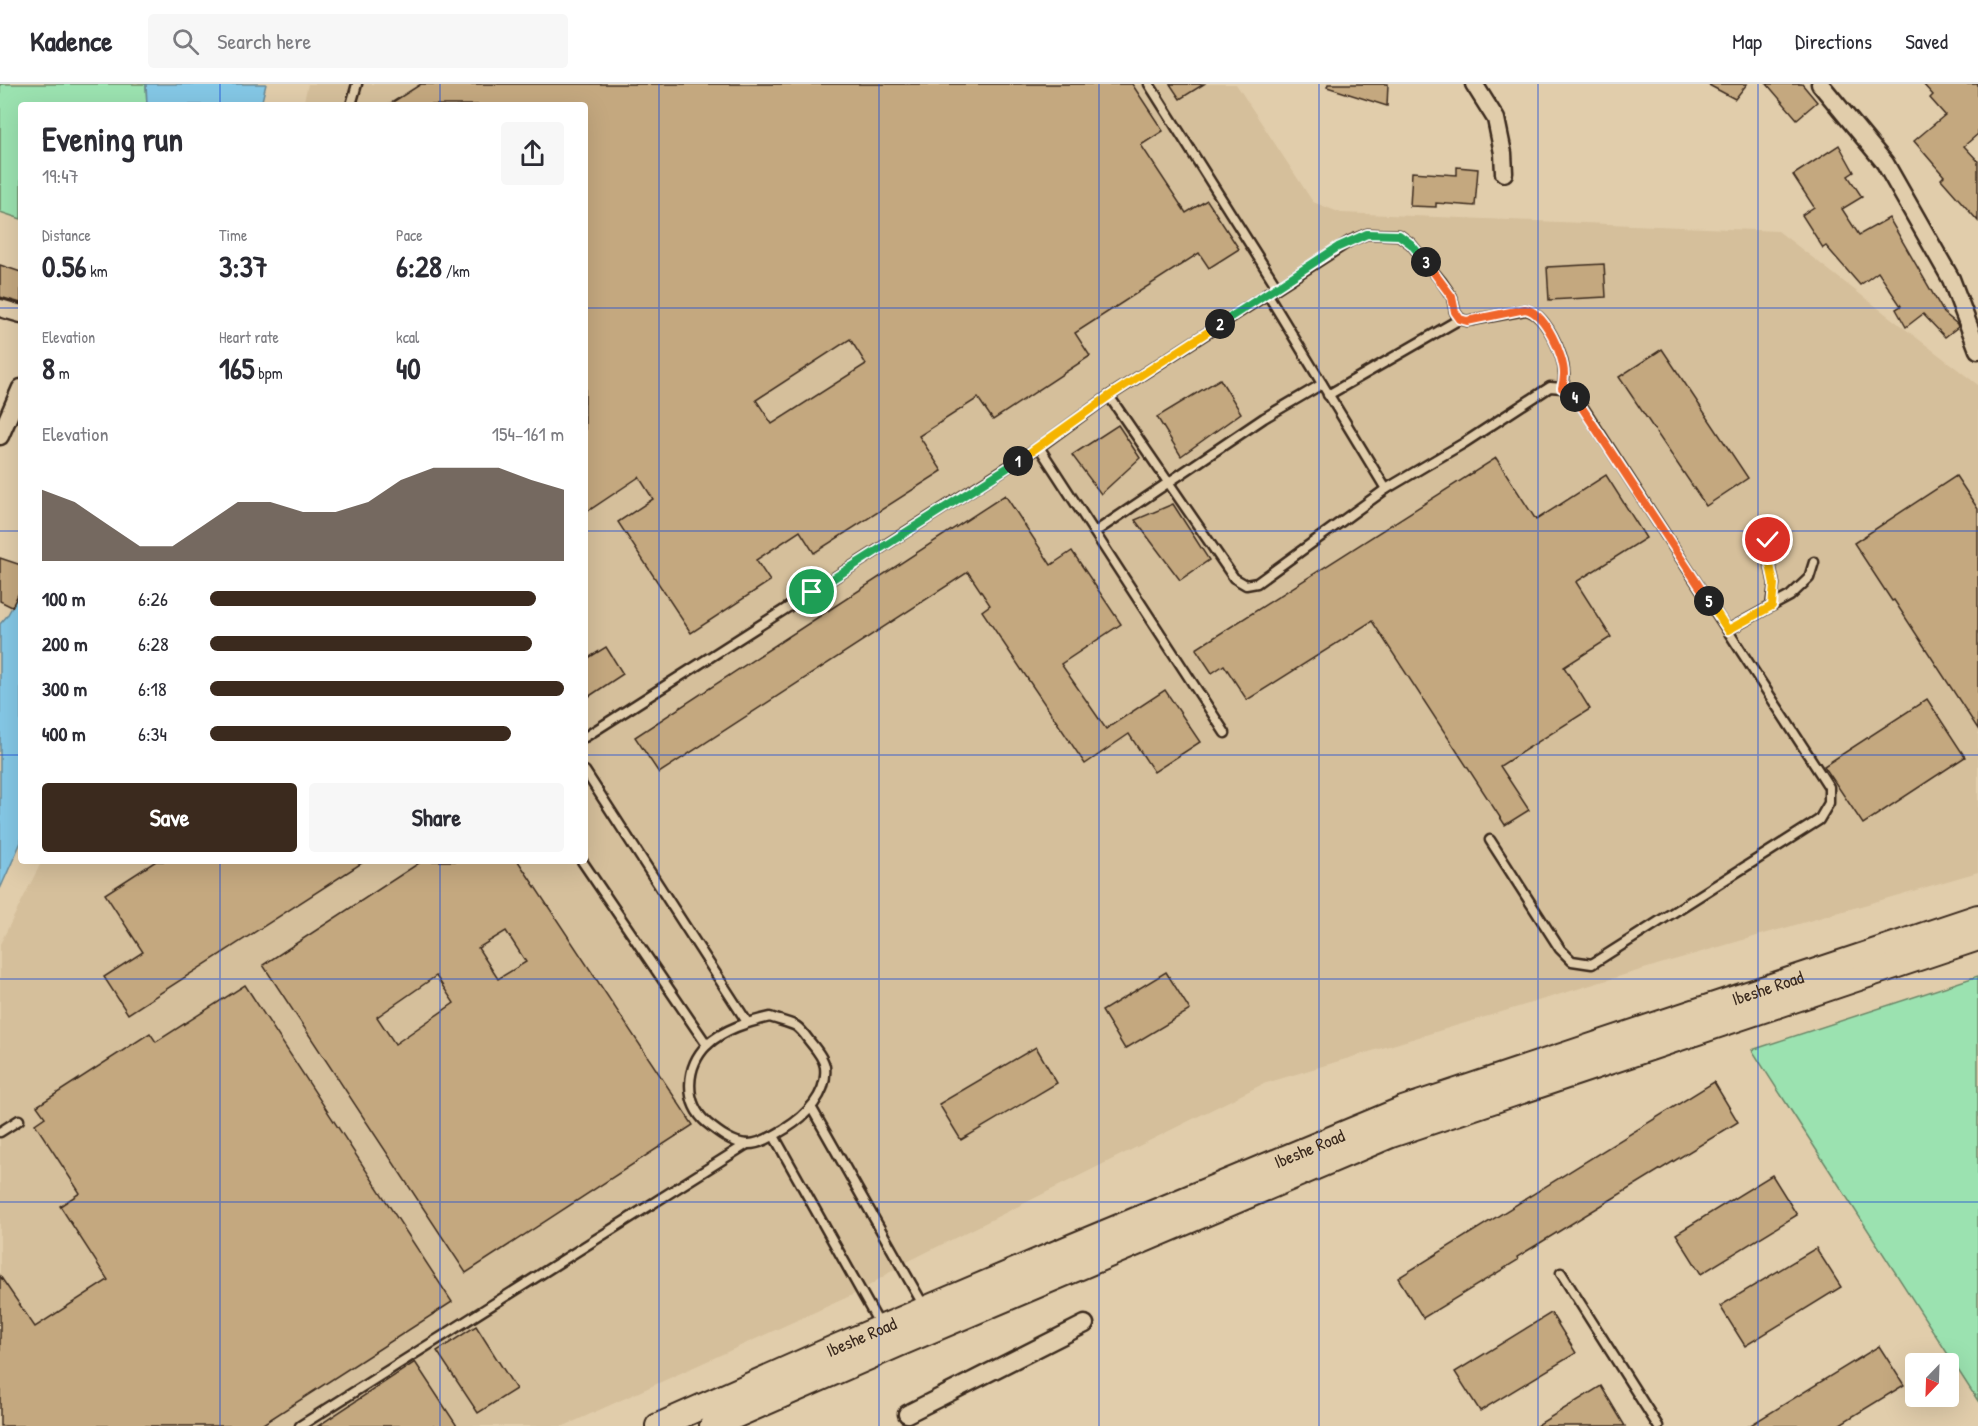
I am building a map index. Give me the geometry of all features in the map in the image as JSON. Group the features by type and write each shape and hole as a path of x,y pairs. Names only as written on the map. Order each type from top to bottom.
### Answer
{"main road":[{"name":"Ibeshe Road","path":"658,1426 926,1308 1403,1109 1978,917"},
{"name":"Ibeshe Road","path":"712,1426 899,1344 1391,1136 1978,938"}],"street":[{"path":"1474,84 1496,118 1503,153 1504,173"},
{"path":"1820,84 1885,163 1951,279 1978,350"},
{"path":"0,308 18,313"},
{"path":"0,436 18,395"},
{"path":"907,1414 1085,1324"}],"lane":[{"path":"352,102 357,84"},
{"path":"1149,84 1277,287"},
{"path":"588,735 1039,447 1109,396 1267,293 1350,241 1367,234 1399,235 1411,244 1452,297 1455,312 1460,319 1467,321 1525,309 1540,317 1553,337 1564,374 1562,388"},
{"path":"1267,293 1386,489"},
{"path":"1328,395 1460,319"},
{"path":"1095,532 1264,418 1322,384"},
{"path":"1109,396 1234,578 1246,585 1257,582 1386,489 1464,443 1550,387 1562,388 1577,398 1829,787 1829,803 1819,820 1592,964 1572,961 1560,949 1490,840"},
{"path":"1039,447 1225,734"},
{"path":"1768,540 1774,584 1772,606"},
{"path":"1728,630 1790,596 1809,578 1814,562"},
{"path":"588,776 747,1022"},
{"path":"584,864 707,1046"},
{"path":"300,1426 747,1144 774,1136 795,1123 812,1107 821,1093 825,1065 816,1049 798,1027 770,1017 747,1022 707,1046 695,1064 689,1083 693,1103 702,1118 722,1135 747,1144"},
{"path":"812,1107 926,1308"},
{"path":"0,1132 19,1120"},
{"path":"774,1136 881,1328"},
{"path":"1562,1273 1658,1426"}],"shaded area":[{"path":"308,84 1236,84 1313,202 1341,213 1778,231 1978,385 1978,872 1667,962 1263,1084 901,1265 861,1291 564,1426 0,1426 0,944 40,864 588,864 588,102 304,102"}],"green space":[{"path":"0,84 146,84 147,102 18,102 18,218 0,212"},
{"path":"1978,976 1978,1401 1959,1371 1959,1353 1947,1353 1752,1050"}],"water":[{"path":"146,84 266,84 262,102 147,102"},
{"path":"18,596 18,849 0,889 0,624"}],"building":[{"path":"421,84 1132,84 1163,131 1141,145 1186,213 1207,200 1239,249 1209,268 1199,253 1075,333 1090,356 993,420 978,398 919,436 942,471 814,553 800,531 756,560 770,581 691,633 618,522 653,499 639,477 588,511 588,102 393,102","holes":["850,339 866,364 772,424 756,400"]},
{"path":"1170,84 1204,84 1180,99"},
{"path":"1328,84 1388,84 1387,106 1327,87"},
{"path":"1707,84 1747,84 1735,99"},
{"path":"1767,84 1802,84 1817,102 1797,119"},
{"path":"1923,84 1978,84 1978,134 1964,146 1978,161 1978,221 1941,179 1944,176 1914,141 1945,115 1930,98 1933,95"},
{"path":"1839,145 1854,172 1848,176 1862,197 1842,209 1859,235 1889,218 1944,313 1957,324 1958,327 1945,337 1923,314 1906,327 1896,309 1901,306 1878,272 1860,285 1826,246 1823,248 1802,215 1814,207 1793,175"},
{"path":"1457,167 1478,169 1475,206 1436,203 1436,207 1410,206 1412,172 1457,175"},
{"path":"1604,264 1606,297 1549,300 1547,267"},
{"path":"0,265 18,271 18,302 0,297"},
{"path":"1662,349 1748,478 1706,506 1619,377"},
{"path":"1220,379 1241,413 1181,456 1157,417"},
{"path":"1118,425 1140,458 1101,494 1072,455"},
{"path":"1496,458 1536,520 1606,475 1646,538 1576,582 1611,637 1564,667 1590,709 1500,766 1529,810 1505,825 1372,621 1247,700 1224,665 1212,673 1196,649"},
{"path":"1956,476 1978,509 1978,729 1854,543"},
{"path":"1005,495 1051,565 1072,551 1121,624 1061,664 1106,729 1165,690 1200,742 1154,772 1129,734 1085,764 982,611 990,605 968,572 659,773 635,737"},
{"path":"1173,504 1209,560 1180,580 1135,520"},
{"path":"0,558 18,564 18,594 12,607 0,601"},
{"path":"606,647 623,674 588,697 588,658"},
{"path":"1927,699 1965,757 1863,824 1824,766"},
{"path":"151,864 360,864 128,1014 104,977 143,952 105,894"},
{"path":"417,864 520,864 693,1125 466,1273 263,965","holes":["506,931 526,962 498,979 478,948","436,976 454,1003 395,1044 377,1017"]},
{"path":"1166,972 1190,1010 1125,1049 1102,1011"},
{"path":"245,985 452,1302 260,1426 0,1426 0,1276 35,1327 108,1280 60,1206 80,1193 35,1124 45,1117 37,1106 150,1033 156,1042"},
{"path":"1036,1047 1057,1083 961,1140 939,1104"},
{"path":"1714,1082 1738,1122 1517,1257 1518,1260 1423,1318 1398,1278"},
{"path":"1772,1175 1797,1215 1701,1274 1676,1234"},
{"path":"1816,1248 1841,1287 1745,1346 1720,1306"},
{"path":"1551,1313 1576,1353 1480,1411 1455,1372"},
{"path":"476,1326 516,1389 478,1413 437,1351"},
{"path":"1879,1346 1904,1385 1837,1426 1749,1426"},
{"path":"415,1362 457,1426 318,1426"},
{"path":"1601,1386 1625,1426 1536,1426"}],"route":[{"path":"812,592 1039,447 1109,396 1338,247 1367,234 1383,233 1399,235 1411,244 1452,297 1455,312 1460,319 1467,321 1525,309 1540,317 1553,337 1561,358 1564,374 1562,388 1577,398 1728,630 1772,606 1774,584 1768,540"}]}
